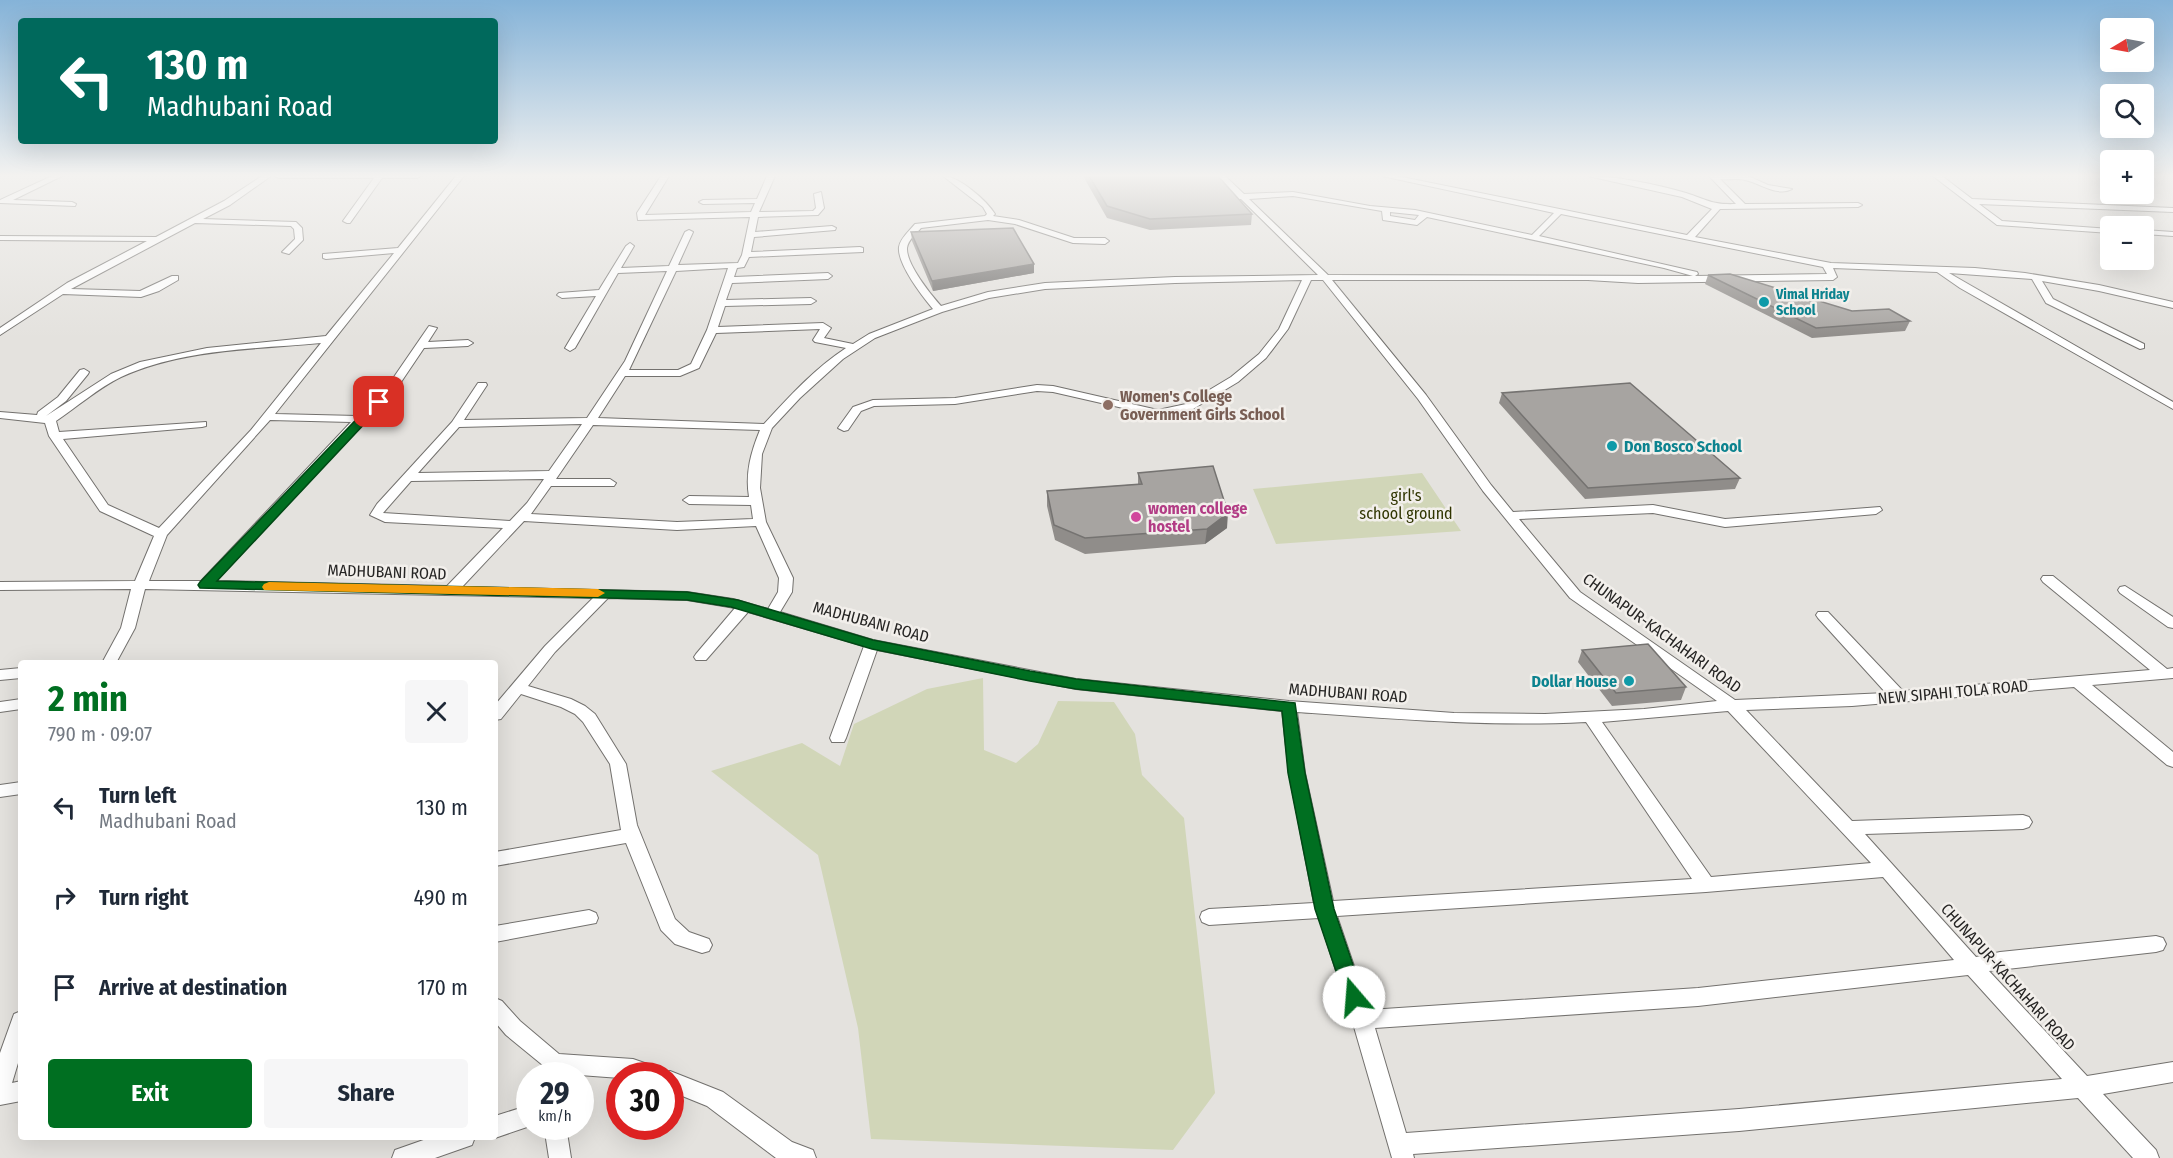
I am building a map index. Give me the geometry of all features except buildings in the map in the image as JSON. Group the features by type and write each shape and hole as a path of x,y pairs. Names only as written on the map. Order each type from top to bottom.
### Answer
{"street":[{"path":"0,332 62,291 175,230"},
{"path":"286,252 299,240 298,230"},
{"path":"108,660 128,628 141,584 161,534 266,417 418,230"},
{"path":"615,271 741,265 746,255 751,230"},
{"path":"750,235 807,230"},
{"path":"914,230 904,242 904,257 926,296 939,310"},
{"path":"1041,230 1073,240 1105,241"},
{"name":"CHUNAPUR-KACHAHARI ROAD","path":"1275,230 1326,278 1422,397 1509,516 1575,595 1732,705 1887,869 1972,966 2148,1158"},
{"path":"1501,230 1666,266 1707,278"},
{"path":"1534,237 1541,230"},
{"path":"1647,230 1827,266 1939,270 2035,277 2085,284 2173,306"},
{"path":"1689,238 1697,230"},
{"path":"448,592 516,521 590,421 622,373 674,269 689,232"},
{"path":"2154,233 2173,234"},
{"path":"0,238 158,239"},
{"path":"570,348 630,246"},
{"path":"326,256 402,250"},
{"path":"746,255 860,250"},
{"path":"622,373 667,374 689,370 695,366 712,330 733,266"},
{"path":"772,613 785,592 786,578 760,522 756,501 754,467 766,427 796,396 839,357 855,346 872,336 939,310 988,295 1045,286 1308,278 1833,277 1827,266"},
{"path":"1939,270 2173,406"},
{"path":"729,280 828,276"},
{"path":"2035,277 2049,301 2140,346"},
{"path":"62,291 141,294 156,289 175,278"},
{"path":"844,428 857,408 873,403 955,401 1037,388 1053,389 1158,412 1173,412 1190,408 1250,369 1272,345 1290,321 1308,278"},
{"path":"562,295 602,293"},
{"path":"721,303 811,301"},
{"path":"712,330 823,326 826,328 818,340 855,346"},
{"path":"205,585 360,419 389,393 432,328"},
{"path":"0,415 50,420 115,376 144,364 207,351 330,339"},
{"path":"421,345 468,343"},
{"path":"35,417 50,410 62,399 84,372"},
{"path":"482,385 456,424 376,515 384,518 677,526 760,522"},
{"path":"266,417 360,419"},
{"path":"50,420 56,436 104,508 161,534"},
{"path":"456,424 590,421 766,427"},
{"path":"56,436 202,424"},
{"path":"408,477 550,478 610,483"},
{"path":"689,500 756,501"},
{"path":"1509,516 1653,509 1725,523 1876,510"},
{"path":"2048,579 2169,673"},
{"name":"MADHUBANI ROAD","path":"0,586 141,584 687,596 772,613 872,644 1076,684 1289,706 1454,718 1591,717 1732,705"},
{"path":"2125,590 2173,624"},
{"path":"498,711 550,649 606,593"},
{"path":"701,657 745,606"},
{"path":"1823,615 1899,697"},
{"path":"838,738 872,644"},
{"path":"0,675 18,673"},
{"name":"NEW SIPAHI TOLA ROAD","path":"1732,705 1852,701 2169,673"},
{"path":"2078,682 2173,761"},
{"path":"518,688 566,703 589,718 618,764 625,812 632,835 668,924 682,938 702,945"},
{"path":"0,707 18,704"},
{"path":"1289,706 1297,773 1325,909 1402,1151 2083,1088 2173,1072"},
{"path":"1591,717 1706,885"},
{"path":"0,791 18,788"},
{"path":"1849,828 2023,822"},
{"path":"498,858 632,835"},
{"path":"1209,917 1706,885 1887,869"},
{"path":"498,933 589,918"},
{"path":"1362,1020 1698,997 1972,966 2000,960 2156,944"},
{"path":"498,1010 548,1062"},
{"path":"0,1086 12,1032"},
{"path":"684,1086 715,1099 792,1156"},
{"path":"0,1095 18,1092"},
{"path":"498,1126 516,1120"},
{"path":"403,1158 455,1140"},
{"path":"557,1140 560,1158"}],"green space":[{"name":"girl's school ground","path":"1422,473 1461,531 1276,544 1253,489"},
{"path":"983,678 984,750 1016,763 1038,744 1058,701 1114,702 1135,734 1142,775 1184,818 1215,1093 1173,1150 871,1139 858,1028 818,855 711,771 802,743 840,766 854,724 927,689"}],"slow traffic":[{"path":"269,587 598,593"}],"place":[{"name":"Vimal Hriday School","path":"1764,302"},
{"name":"Women's College Government Girls School","path":"1108,405"},
{"name":"Don Bosco School","path":"1612,446"},
{"name":"women college hostel","path":"1136,517"},
{"name":"Dollar House","path":"1629,681"}],"route":[{"path":"379,402 360,419 205,585 687,596 733,603 772,613 872,644 1030,676 1076,684 1289,706 1297,773 1325,909 1354,997"}]}
